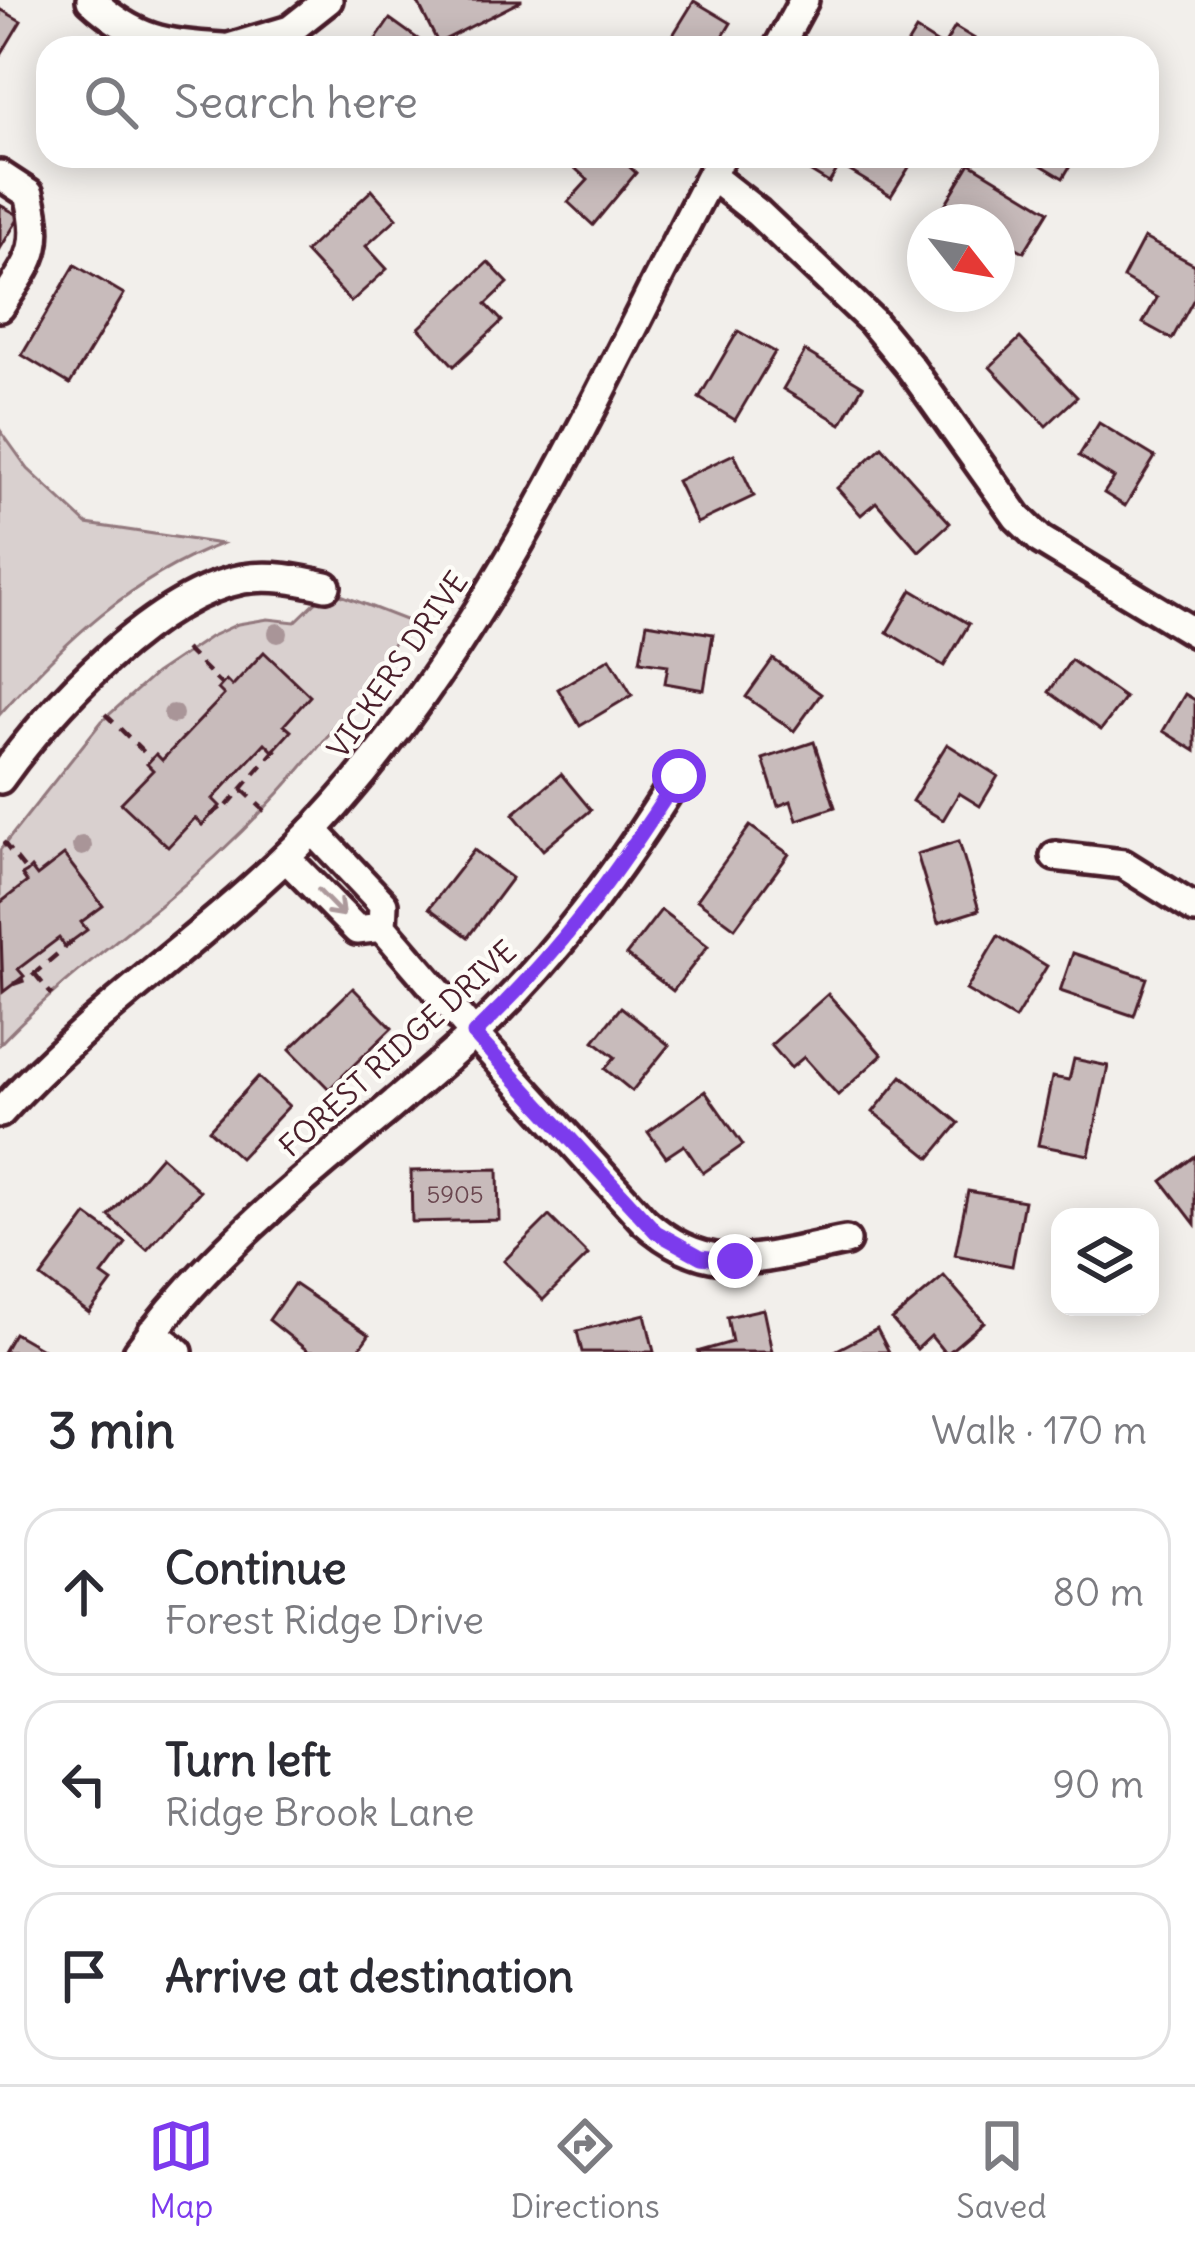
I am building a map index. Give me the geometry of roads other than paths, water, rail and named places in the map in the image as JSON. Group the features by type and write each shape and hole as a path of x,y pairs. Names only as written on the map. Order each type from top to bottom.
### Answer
{"street":[{"path":"91,0 118,25 144,36"},
{"path":"269,36 290,30 328,0"},
{"path":"784,36 804,0"},
{"name":"VICKERS DRIVE","path":"2,1105 70,1040 233,909 286,858 410,712 489,596 715,168"},
{"path":"718,168 758,213 872,321 1017,518 1041,540 1195,633"},
{"path":"0,175 29,194 38,225 34,254 0,307"},
{"path":"0,779 77,688 124,644 174,609 243,579 292,578 326,586"},
{"name":"FOREST RIDGE DRIVE","path":"145,1342 251,1224 474,1034 527,982 595,903 679,776"},
{"path":"313,830 383,904 382,927 474,1034 644,1221 677,1247 701,1257 735,1261 846,1240"},
{"path":"1055,856 1123,864 1195,909"},
{"path":"286,858 357,930 382,927"},
{"path":"145,1342 178,1352"}]}
